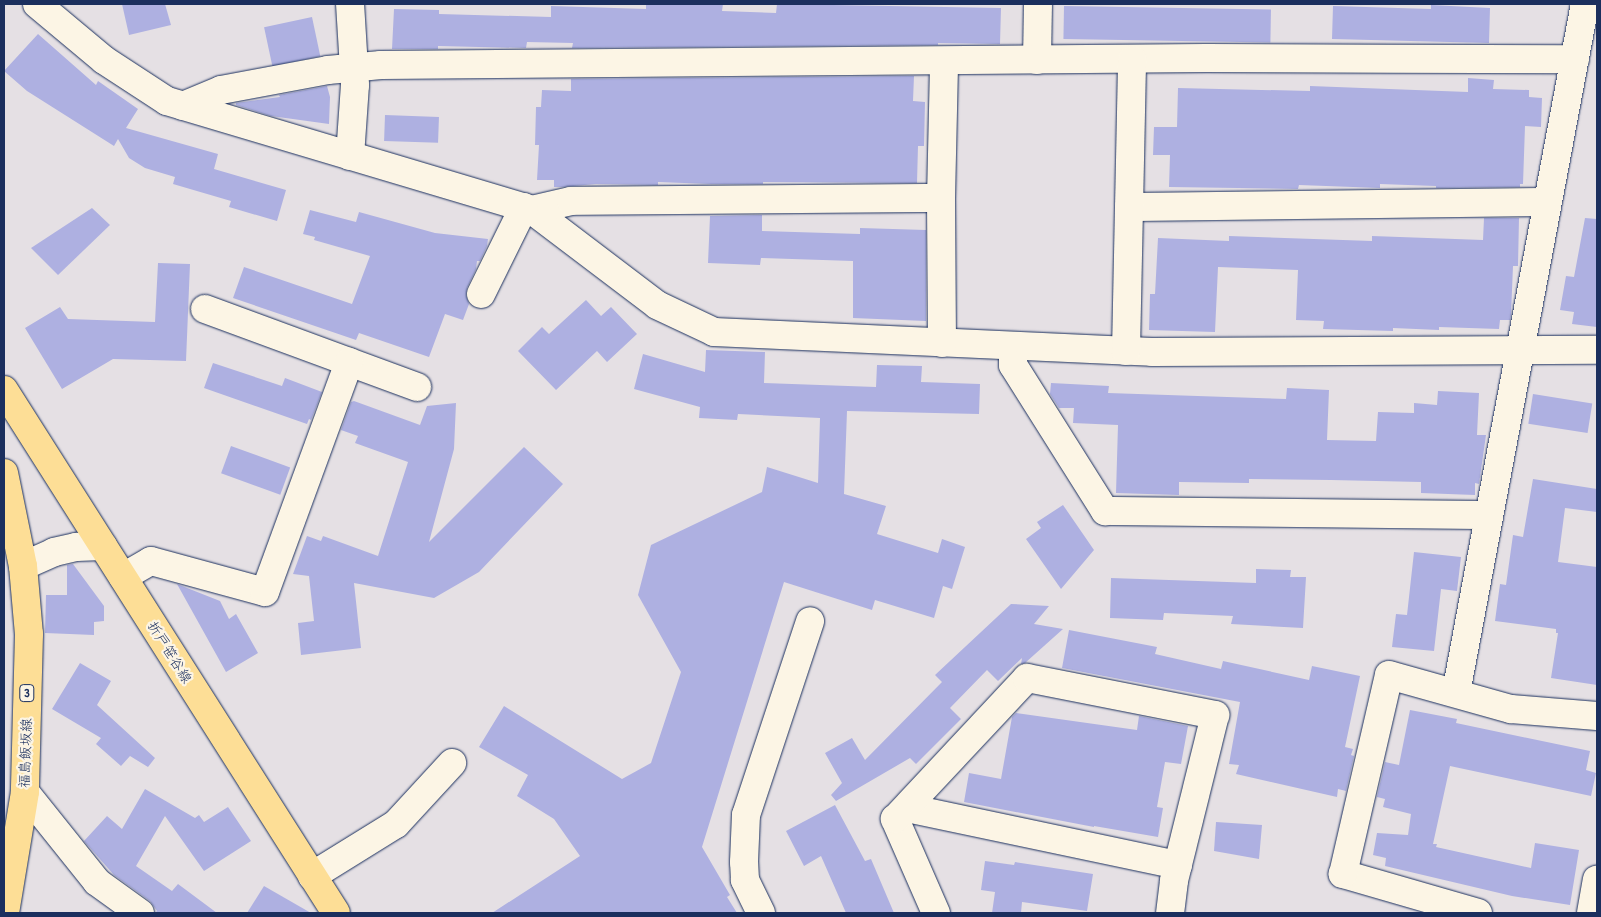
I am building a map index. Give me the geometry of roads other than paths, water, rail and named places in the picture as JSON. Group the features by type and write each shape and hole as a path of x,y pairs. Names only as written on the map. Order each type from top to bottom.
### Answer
{"main road":[{"name":"折戸笹谷線","path":"4,390 336,913"},
{"name":"福島飯坂線","path":"4,473 23,566 29,634 25,792 8,852 5,913"}],"street":[{"path":"37,4 104,60 167,101 528,209 657,305 714,332 1126,351 1597,350"},
{"path":"350,4 355,85 350,156"},
{"path":"1037,60 1038,4"},
{"path":"1456,693 1519,350 1586,4"},
{"path":"183,106 221,90 328,70 382,65 1206,58 1575,59"},
{"path":"1126,351 1132,60"},
{"path":"942,343 941,198 944,61"},
{"path":"528,209 571,201 941,198"},
{"path":"1129,207 1547,202"},
{"path":"482,294 528,209"},
{"path":"205,309 418,387"},
{"path":"1013,346 1013,365 1105,511 1488,515"},
{"path":"122,577 151,561 265,592 349,362"},
{"path":"23,566 54,552 76,547 103,546"},
{"path":"761,913 745,880 746,815 810,621"},
{"path":"1478,913 1343,874 1389,675 1511,709 1597,716"},
{"path":"936,913 895,819 1027,678 1215,715 1178,864 1170,913"},
{"path":"312,876 396,824 452,763"},
{"path":"25,792 98,882 140,913"},
{"path":"907,808 1178,864"},
{"path":"1591,913 1597,880"}]}
